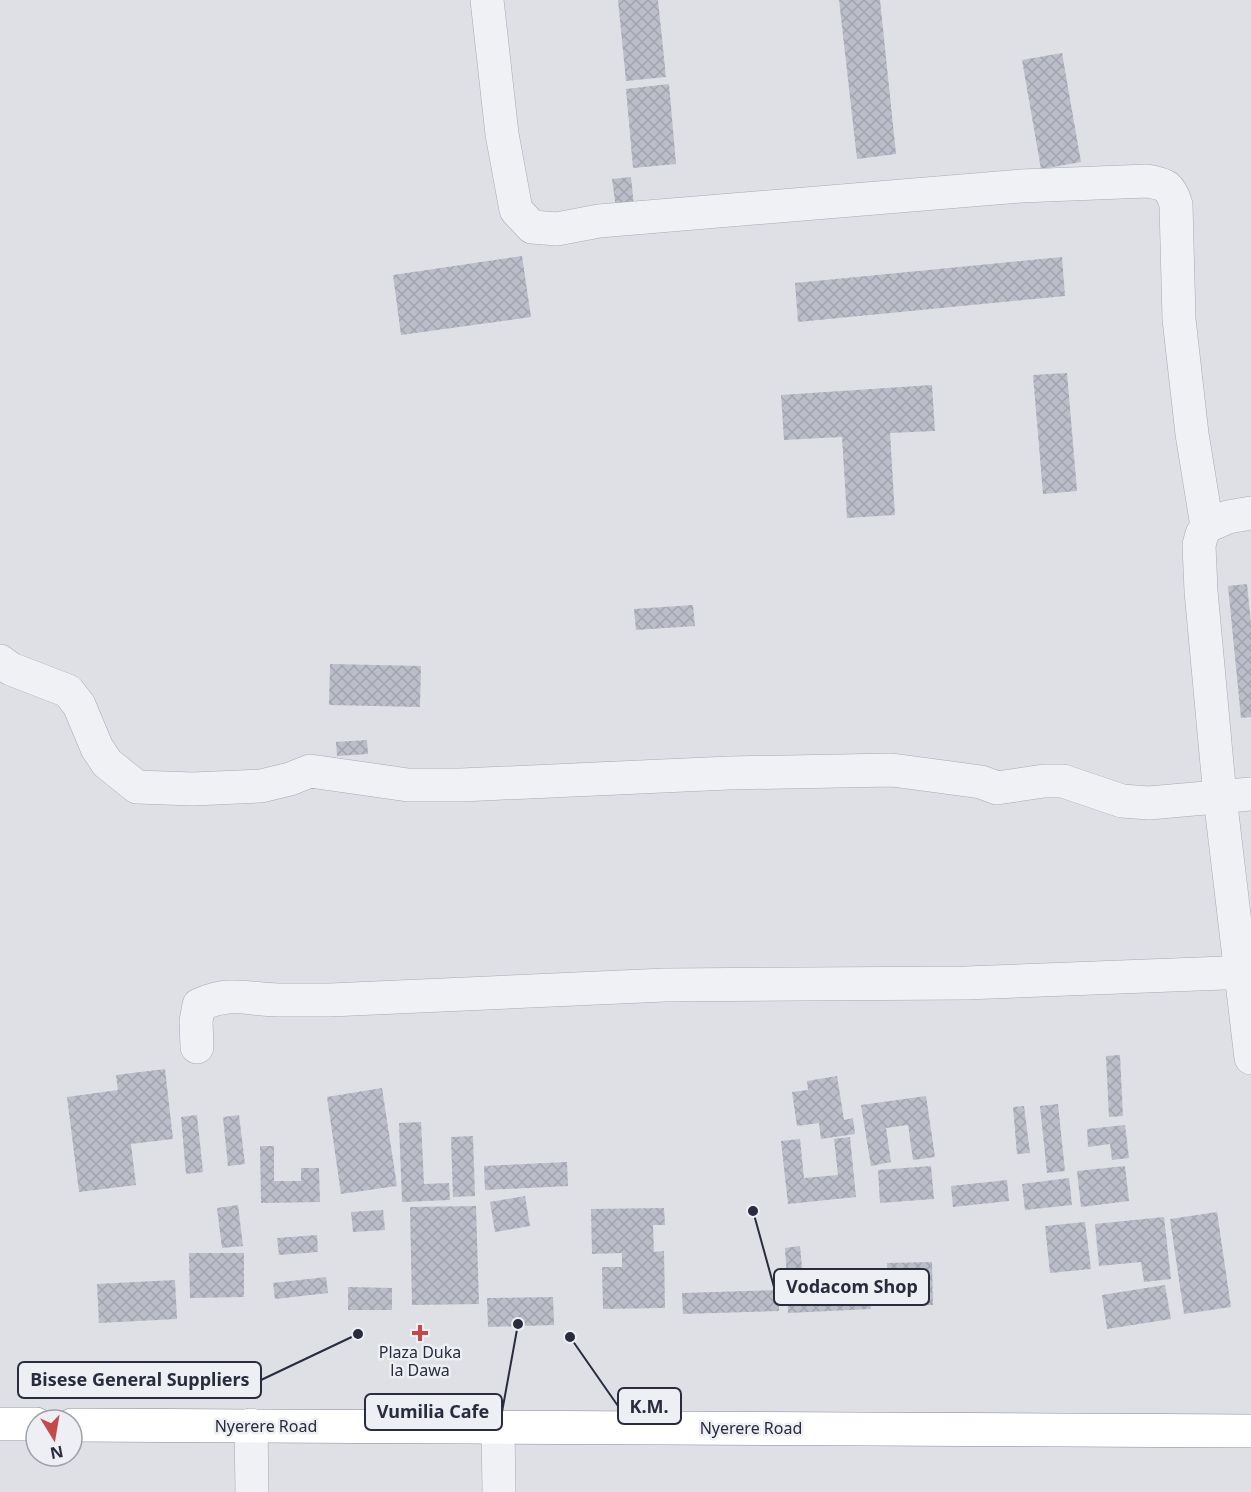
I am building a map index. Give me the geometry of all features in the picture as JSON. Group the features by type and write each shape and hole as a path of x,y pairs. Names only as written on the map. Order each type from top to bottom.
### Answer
{"highway":[{"path":"0,1424 24,1425"},
{"name":"Nyerere Road","path":"84,1425 1251,1431"}],"street":[{"path":"488,0 502,134 516,210 532,227 557,229 599,221 1021,186 1147,182 1162,184 1173,193 1176,205 1179,319 1192,434 1206,526 1199,545 1201,591 1235,795 1251,1058"},
{"path":"1206,526 1228,517 1251,513"},
{"path":"0,661 11,669 68,691 79,705 97,748 107,764 137,787 193,789 261,786 310,771 408,785 461,785 729,773 892,770 981,782 997,788 1063,781 1122,801 1149,803 1235,795"},
{"path":"197,1047 196,1021 199,1005 230,995 276,1000 330,999 665,985 966,983 1247,972"},
{"path":"251,1425 252,1492"},
{"path":"498,1428 499,1492"}],"building":[{"path":"618,0 658,0 666,77 626,81"},
{"path":"839,0 880,0 896,154 857,159"},
{"path":"1062,53 1081,162 1041,169 1022,60"},
{"path":"669,84 676,164 633,168 626,89"},
{"path":"631,177 634,206 616,209 612,179"},
{"path":"522,256 531,317 401,335 393,275"},
{"path":"1062,257 1065,296 798,322 795,283"},
{"path":"1067,373 1077,491 1043,494 1033,375"},
{"path":"932,385 935,431 890,433 895,515 847,518 842,437 784,440 781,395"},
{"path":"1247,584 1251,624 1251,717 1241,718 1228,586"},
{"path":"693,605 695,626 636,630 634,609"},
{"path":"330,664 421,666 420,707 329,705"},
{"path":"367,740 368,754 337,756 336,742"},
{"path":"1120,1055 1123,1116 1109,1117 1106,1056"},
{"path":"165,1069 173,1139 131,1144 136,1185 79,1192 67,1097 118,1090 116,1075"},
{"path":"837,1076 844,1120 853,1118 855,1134 821,1139 819,1123 797,1126 792,1092 808,1090 807,1081"},
{"path":"382,1088 397,1186 341,1194 327,1097"},
{"path":"926,1096 935,1157 913,1160 908,1125 886,1128 891,1162 871,1166 861,1105"},
{"path":"1058,1104 1065,1171 1047,1173 1040,1106"},
{"path":"1024,1106 1030,1153 1017,1154 1013,1107"},
{"path":"197,1115 203,1172 186,1174 181,1117"},
{"path":"239,1115 245,1164 228,1166 223,1117"},
{"path":"421,1122 424,1184 449,1183 450,1200 402,1202 399,1123"},
{"path":"1125,1125 1129,1158 1112,1160 1110,1144 1088,1147 1087,1129"},
{"path":"473,1136 475,1196 453,1197 451,1137"},
{"path":"850,1137 856,1197 788,1204 781,1141 800,1139 804,1178 838,1175 834,1139"},
{"path":"260,1146 274,1146 274,1181 301,1181 301,1168 319,1168 320,1202 261,1203"},
{"path":"567,1162 568,1186 485,1190 484,1166"},
{"path":"931,1166 934,1199 880,1203 878,1170"},
{"path":"1125,1166 1129,1201 1081,1207 1077,1171"},
{"path":"1069,1178 1072,1205 1025,1210 1022,1184"},
{"path":"1007,1180 1009,1201 953,1207 951,1186"},
{"path":"525,1196 530,1226 495,1232 490,1202"},
{"path":"238,1205 243,1246 222,1248 217,1208"},
{"path":"476,1206 479,1304 412,1305 410,1207"},
{"path":"664,1208 665,1225 653,1225 654,1252 664,1251 665,1308 603,1309 602,1267 622,1267 622,1253 592,1254 591,1209"},
{"path":"383,1210 385,1230 353,1232 351,1212"},
{"path":"1217,1212 1231,1307 1184,1314 1170,1219"},
{"path":"1164,1217 1171,1279 1144,1282 1141,1262 1099,1266 1095,1224"},
{"path":"1085,1222 1091,1269 1050,1273 1045,1226"},
{"path":"317,1235 318,1252 279,1255 277,1238"},
{"path":"800,1246 803,1278 787,1279 785,1248"},
{"path":"189,1253 244,1253 244,1297 190,1298"},
{"path":"932,1262 933,1305 902,1305 902,1290 888,1290 887,1263"},
{"path":"326,1277 328,1293 275,1299 273,1283"},
{"path":"870,1278 871,1309 788,1313 787,1282"},
{"path":"175,1280 177,1319 99,1323 97,1284"},
{"path":"1165,1285 1171,1319 1107,1329 1102,1295"},
{"path":"348,1287 392,1288 392,1310 348,1310"},
{"path":"778,1290 779,1311 683,1314 682,1293"},
{"path":"553,1297 554,1325 488,1327 487,1298"}],"place":[{"name":"Vodacom Shop","path":"753,1211"},
{"name":"Vumilia Cafe","path":"518,1324"},
{"name":"Plaza Duka la Dawa","path":"420,1333"},
{"name":"Bisese General Suppliers","path":"358,1334"},
{"name":"K.M.","path":"570,1337"}]}
